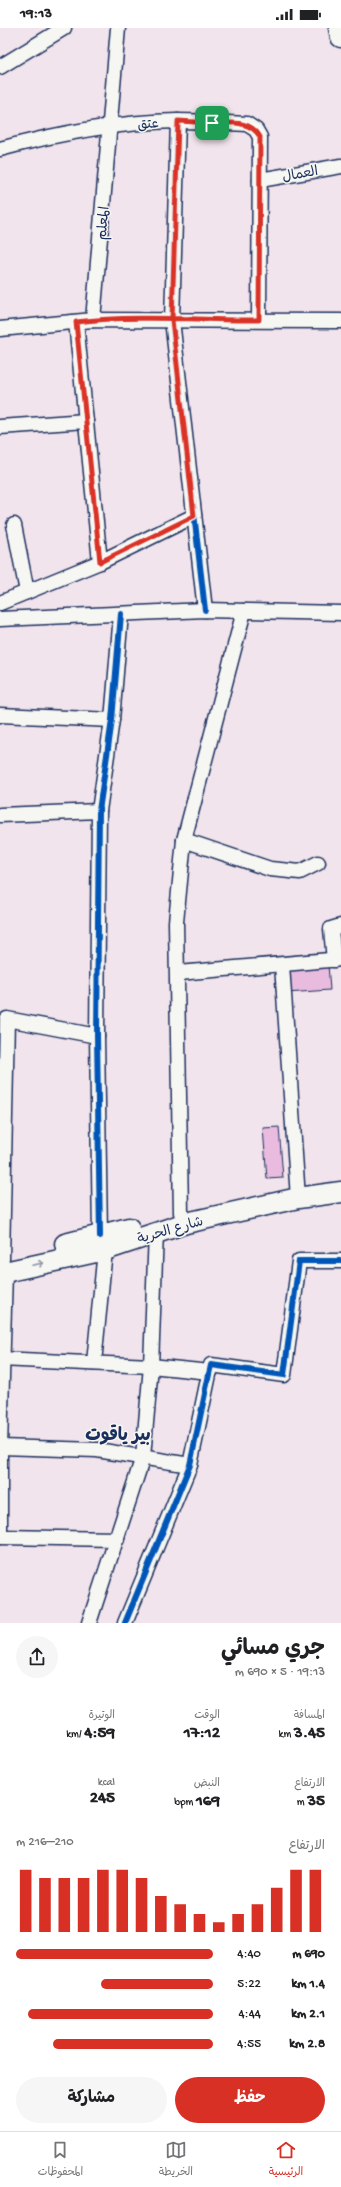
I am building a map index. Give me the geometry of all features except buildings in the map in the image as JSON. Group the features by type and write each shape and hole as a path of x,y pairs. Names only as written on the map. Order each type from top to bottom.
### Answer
{"street":[{"path":"0,67 64,28"},
{"name":"المعلم","path":"93,320 111,126 118,28"},
{"path":"339,28 341,38"},
{"path":"178,121 172,320 205,610"},
{"name":"عتق","path":"0,149 52,135 111,126 178,121 247,124 256,130 260,137 260,180"},
{"name":"العمال","path":"260,180 341,166"},
{"path":"259,320 260,180"},
{"path":"0,329 93,320 341,321"},
{"path":"76,322 100,562"},
{"path":"0,427 86,421"},
{"path":"0,603 100,562 194,516"},
{"path":"14,524 27,592"},
{"path":"0,619 205,610 341,613"},
{"path":"181,1213 176,922 184,840 244,611"},
{"path":"94,1363 102,1243 96,1036 99,811 112,720 121,614"},
{"path":"0,715 112,720"},
{"path":"0,815 99,811"},
{"path":"184,840 270,869 300,872 318,863"},
{"path":"178,973 338,959 331,929 341,926"},
{"path":"282,965 298,1192"},
{"path":"96,1036 7,1019 3,1043 0,1537 117,1539"},
{"path":"102,1243 181,1213 298,1192 341,1179"},
{"name":"شارع الحرية","path":"2,1266 156,1232 298,1192 341,1192"},
{"path":"89,1623 143,1456 151,1366 156,1232"},
{"path":"125,1623 190,1465 211,1365 284,1375 299,1261 341,1261"},
{"path":"2,1359 151,1366 210,1372"},
{"path":"0,1447 98,1450 143,1456 190,1465"}],"cycle path":[{"path":"178,121 172,320 205,610"},
{"path":"100,1236 97,1036 99,811 112,720 121,614"},
{"path":"125,1623 190,1465 211,1365 284,1375 299,1261 341,1261"}],"district":[{"name":"بير ياقوت","path":"118,1434"}],"route":[{"path":"212,123 178,121 172,320 194,516 100,562 76,322 93,320 172,320 259,320 260,137 256,130 247,124 212,123"}]}
